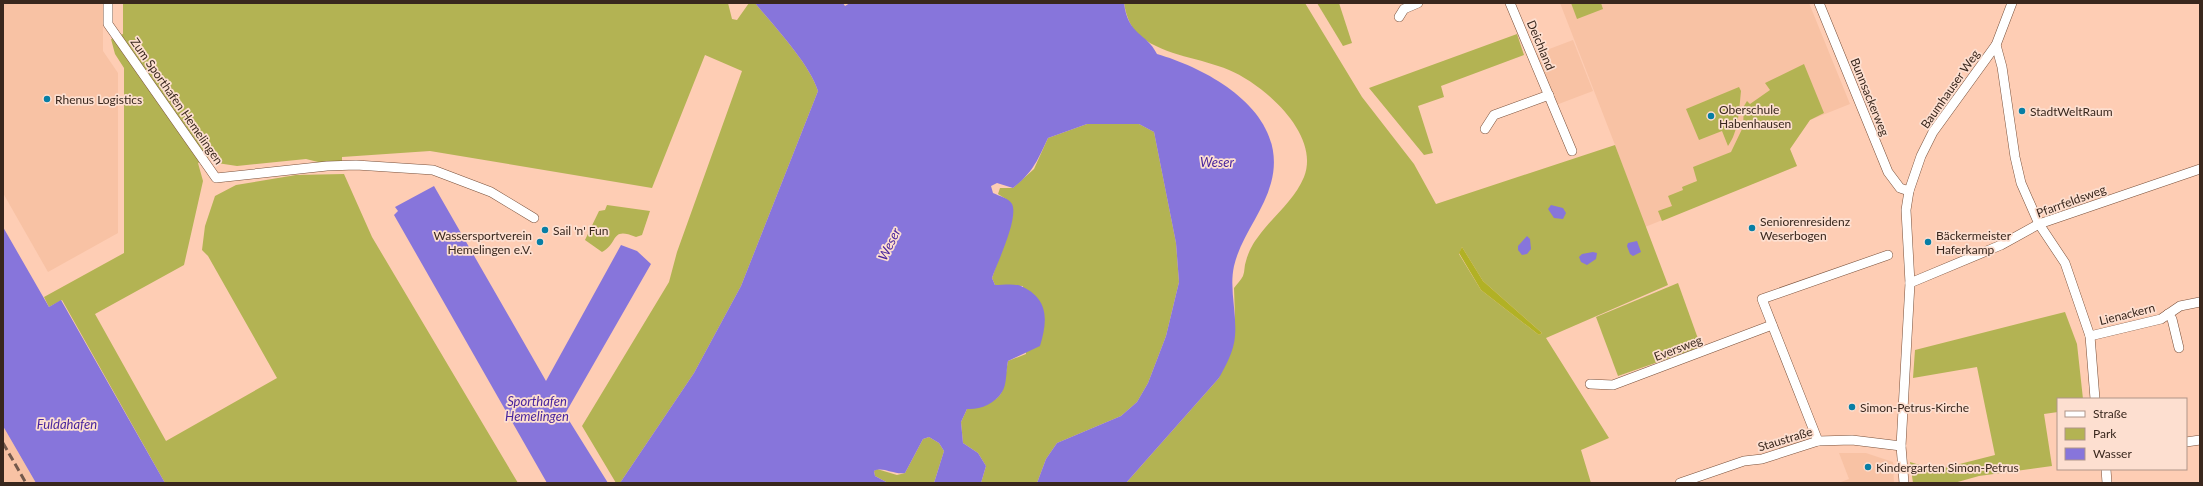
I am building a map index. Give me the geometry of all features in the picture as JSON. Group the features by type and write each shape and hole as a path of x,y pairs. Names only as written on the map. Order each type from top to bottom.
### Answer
{"street":[{"name":"Zum Sporthafen Hemelingen","path":"108,3 108,24 216,178 327,166 356,165 433,170 491,192 534,218"},
{"path":"1399,17 1404,9 1418,3"},
{"name":"Deichland","path":"1510,3 1572,151"},
{"name":"Bunnsackerweg","path":"1819,3 1888,172 1900,188 1909,191"},
{"name":"Baumhauser Weg","path":"1904,483 1900,446 1910,283 1906,210 1909,191 1921,156 1933,132 1996,46 2012,3"},
{"path":"1996,46 2002,67 2015,157 2021,183 2039,224 2065,263 2090,336 2095,398"},
{"path":"1485,129 1494,115 1549,95"},
{"name":"Pfarrfeldsweg","path":"1910,283 2001,245 2039,224 2200,169"},
{"path":"1818,441 1762,299 1888,255"},
{"name":"Lienackern","path":"2090,336 2161,319 2180,306 2200,302"},
{"name":"Lienackern","path":"2168,314 2172,319 2179,348"},
{"name":"Eversweg","path":"1590,384 1613,385 1772,325"},
{"name":"Staustraße","path":"1680,483 1744,461 1762,460 1818,441 1852,440 1900,446"},
{"path":"2187,442 2200,440"},
{"path":"2106,470 2107,483"}],"shaded area":[{"path":"3,3 103,3 103,51 118,73 118,233 48,272 3,193"},
{"name":"Oberschule Habenhausen","path":"1560,3 1809,3 1850,104 1810,120 1790,149 1797,166 1645,227"},
{"path":"1573,40 1593,91 1556,105 1536,54"},
{"path":"1462,247 1483,281 1542,333 1539,335 1481,290 1459,253"},
{"path":"3,426 36,483 3,483"},
{"name":"Kindergarten Simon-Petrus","path":"1839,453 1866,453 1893,462 1894,483 1838,483 1849,479"}],"green space":[{"path":"123,3 728,3 732,19 737,20 749,3 755,3 799,57 818,91 741,286 694,373 620,483 616,483 582,426 669,282 677,252 742,71 705,55 652,188 430,151 342,157 342,162 322,163 306,159 237,166 217,163 212,155 198,163 203,181 184,265 95,314 166,441 277,378 208,256 202,250 205,226 215,196 236,185 296,175 344,174 372,237 518,483 165,483 62,300 49,307 44,297 124,253 124,68 115,54 111,39 123,34"},
{"path":"1124,3 1305,3 1362,97 1414,164 1436,204 1615,145 1668,285 1546,338 1609,438 1581,450 1591,483 1126,483 1219,378 1235,318 1234,288 1243,276 1249,251 1264,229 1295,194 1304,177 1307,161 1304,144 1297,128 1286,113 1272,99 1243,77 1229,70 1207,62 1172,53 1141,37 1134,30","holes":["1462,247 1483,281 1542,333 1539,335 1481,290 1459,254"]},
{"path":"1317,3 1339,3 1352,43 1343,46"},
{"path":"1571,3 1601,3 1603,9 1577,19"},
{"path":"1517,34 1524,55 1441,86 1444,97 1418,106 1433,153 1424,155 1369,88"},
{"path":"1804,64 1824,113 1810,120 1790,149 1797,166 1662,221 1658,211 1672,206 1668,196 1683,190 1682,187 1697,181 1693,167 1731,152 1743,127 1744,106 1747,101 1750,104 1770,90 1765,83"},
{"path":"1739,87 1741,91 1738,120 1732,140 1728,146 1722,131 1699,140 1686,109"},
{"path":"1087,124 1139,124 1154,132 1176,243 1179,282 1166,336 1148,383 1137,402 1121,416 1057,443 1046,459 1037,483 981,483 986,466 978,453 963,443 961,422 967,409 989,402 1000,396 1008,361 1026,354 1023,286 995,285 992,278 1013,215 1006,199 998,194 1000,188 1013,188 1034,169 1048,138"},
{"path":"607,205 650,211 642,235 636,237 622,233 618,235 602,252 585,240 599,211 605,210"},
{"path":"1678,283 1701,347 1618,376 1596,317"},
{"path":"2065,312 2077,344 2083,398 2057,398 2057,412 2044,414 2052,466 1979,476 1954,483 1913,483 1910,462 1936,470 1995,455 1977,367 1913,378 1915,350"},
{"path":"929,437 939,443 944,451 934,483 888,483 875,476 874,471 877,469 897,475 905,473 923,439"}],"water":[{"name":"Weser","path":"755,3 843,3 845,6 850,3 1124,3 1129,22 1138,33 1148,41 1157,54 1201,71 1242,99 1258,116 1269,136 1274,158 1271,183 1267,194 1237,255 1234,266 1232,283 1235,327 1234,342 1231,352 1219,378 1126,483 1037,483 1046,459 1057,443 1121,416 1137,402 1148,383 1166,336 1179,282 1176,243 1154,132 1139,124 1087,124 1048,138 1038,159 1030,171 1013,188 997,183 991,186 993,193 1011,202 1013,211 1013,219 1010,230 992,278 995,285 1017,285 1032,292 1042,305 1045,321 1040,346 1008,361 1004,389 999,396 991,403 982,407 967,409 961,422 963,443 978,453 986,466 981,483 934,483 944,451 939,443 929,437 923,439 905,473 897,473 881,469 874,471 875,476 888,483 620,483 694,373 741,286 818,91 799,57"},
{"name":"Sporthafen Hemelingen","path":"434,186 546,381 621,245 637,251 651,264 565,414 608,483 547,483 394,215 398,211 395,207"},
{"path":"1551,205 1563,208 1566,213 1563,219 1554,218 1548,209"},
{"name":"Fuldahafen","path":"3,227 49,307 61,300 165,483 36,483 3,426"},
{"path":"1527,236 1530,239 1531,249 1527,254 1522,255 1518,250 1518,246"},
{"path":"1637,241 1641,252 1633,256 1630,254 1627,246 1628,243"},
{"path":"1593,252 1597,253 1596,259 1587,265 1581,262 1579,257 1582,254"}],"railway":[{"path":"3,443 26,483"}],"place":[{"name":"Rhenus Logistics","path":"47,99"},
{"name":"StadtWeltRaum","path":"2022,111"},
{"name":"Oberschule Habenhausen","path":"1711,116"},
{"name":"Seniorenresidenz Weserbogen","path":"1752,228"},
{"name":"Sail 'n' Fun","path":"545,230"},
{"name":"Wassersportverein Hemelingen e.V.","path":"540,242"},
{"name":"Bäckermeister Haferkamp","path":"1928,242"},
{"name":"Simon-Petrus-Kirche","path":"1852,407"},
{"name":"Kindergarten Simon-Petrus","path":"1868,467"}]}
